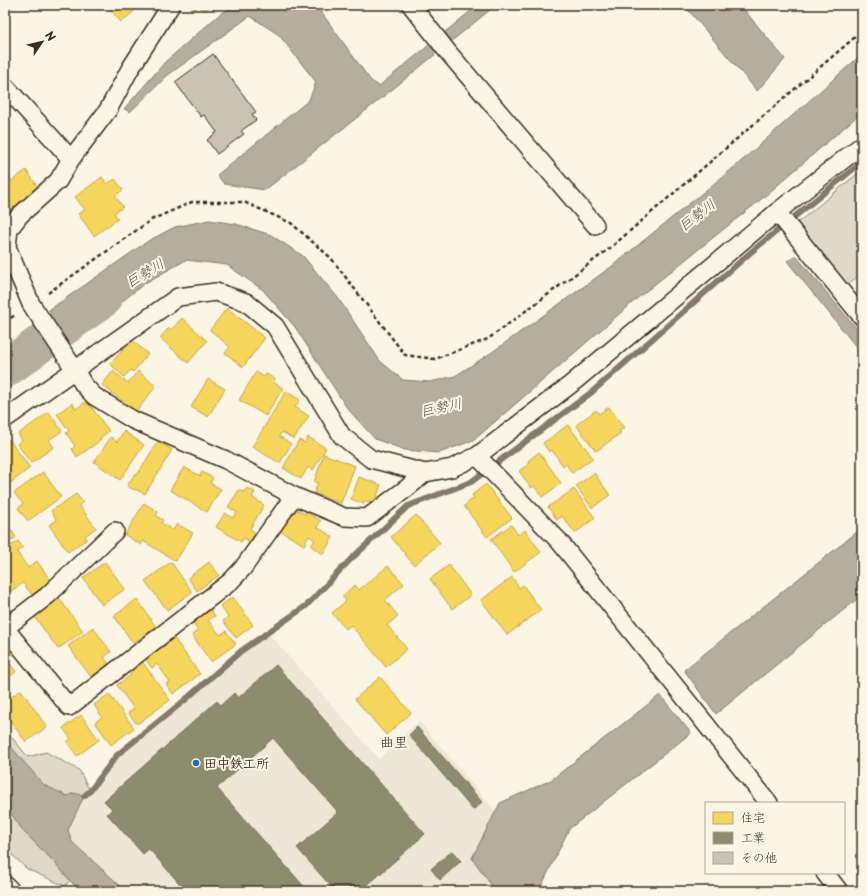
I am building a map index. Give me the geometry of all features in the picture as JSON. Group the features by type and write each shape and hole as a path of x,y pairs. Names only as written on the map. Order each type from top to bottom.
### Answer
{"street":[{"path":"171,5 130,69 108,110 71,159 58,181 20,214 9,229 7,246 31,304 83,384 94,396 133,420 226,460 294,496 344,517 367,518 425,474 452,468 486,465 570,386 783,220 862,145"},
{"path":"410,5 447,51 595,225"},
{"path":"5,86 71,159"},
{"path":"783,220 862,317"},
{"path":"5,419 178,297 216,292 246,302 275,326 342,436 371,459 425,474"},
{"path":"486,465 559,541 768,802"},
{"path":"115,531 47,596 5,628 69,707 230,582 243,568 294,496"},
{"path":"826,874 839,891"},
{"path":"5,888 8,891"}],"path":[{"path":"5,322 150,220 192,202 244,202 291,223 331,258 405,355 435,359 488,339 610,249 862,31"}],"shaded area":[{"path":"862,170 862,273 846,286 796,224"},
{"path":"268,633 379,759 419,721 523,844 498,891 104,891 59,842 84,796 90,791 117,755 185,700 241,651"},
{"path":"5,729 28,757 46,752 79,770 90,791 84,796 59,842 81,868 65,886 27,869 5,848"}],"water":[{"path":"237,5 316,5 371,81 379,86 478,5 496,5 265,190 224,184 217,175 309,100 316,82 279,35 250,16 168,75 130,112 124,109 165,62 220,14"},
{"path":"684,5 740,5 785,59 757,91"},
{"path":"862,54 862,112 764,197 640,296 474,440 439,453 405,450 375,439 347,408 295,327 263,290 227,265 186,260 145,283 72,342 49,310 148,241 175,227 209,220 236,224 271,235 303,256 338,298 380,361 403,380 430,382 455,376 491,353 611,267 737,165"},
{"path":"796,256 862,335 862,354 787,261"},
{"path":"862,528 862,595 716,714 684,670"},
{"path":"660,695 691,733 569,829 539,891 493,891 494,889 472,858 500,803 551,780"},
{"path":"5,740 44,785 67,796 74,793 84,796 68,830 72,842 126,891 79,891 55,863 24,832 5,805"}],"building: 住宅":[{"path":"107,5 142,5 121,22"},
{"path":"191,5 212,5 204,11 199,6 195,10"},
{"path":"26,170 40,190 5,215 5,186"},
{"path":"102,177 107,184 115,179 123,190 115,196 123,207 114,213 118,219 94,236 78,214 85,210 75,197"},
{"path":"5,296 9,302 5,305"},
{"path":"227,308 265,338 243,367 225,353 230,347 210,330"},
{"path":"182,318 207,341 188,363 160,338 169,328 171,330"},
{"path":"132,340 148,354 133,372 131,370 124,377 110,364"},
{"path":"113,371 128,383 138,371 156,386 136,412 102,385"},
{"path":"256,372 264,377 266,374 275,379 273,382 283,388 266,416 239,400"},
{"path":"208,379 225,389 208,417 191,407"},
{"path":"286,391 300,400 295,407 309,416 294,439 282,432 279,436 291,444 280,463 252,447"},
{"path":"87,401 109,431 100,438 101,440 77,457 72,449 75,446 66,433 69,431 57,414 72,403 76,409"},
{"path":"609,407 624,428 619,431 621,433 596,451 576,425 596,410 599,414"},
{"path":"49,412 62,431 49,440 54,447 31,463 17,444 22,440 18,434"},
{"path":"568,425 593,458 572,473 566,464 563,466 552,450 549,452 543,443"},
{"path":"124,431 144,445 120,480 94,462 111,437 117,442"},
{"path":"308,437 326,448 313,470 308,467 301,479 283,468 299,440 305,443"},
{"path":"9,439 30,468 9,484 7,480 5,482 5,442"},
{"path":"158,441 172,450 145,494 127,486 135,474 137,475"},
{"path":"539,452 561,483 542,497 534,486 531,488 519,471 530,463 528,461"},
{"path":"324,454 355,466 341,503 314,493 318,483 314,482"},
{"path":"184,467 200,476 202,472 213,478 210,483 221,489 207,512 170,490"},
{"path":"43,472 61,497 28,521 18,508 23,504 14,493"},
{"path":"594,473 610,495 592,508 576,486"},
{"path":"359,477 381,485 374,504 365,501 364,504 351,499"},
{"path":"486,484 512,518 487,537 464,506 474,498 472,495"},
{"path":"247,488 255,492 252,497 264,505 250,529 256,533 250,542 244,538 241,542 216,527 225,513 233,518 237,512 228,507 239,490 244,492"},
{"path":"574,489 595,518 575,533 562,516 557,520 548,507"},
{"path":"76,494 83,502 79,505 96,528 85,536 87,539 68,552 49,525 57,520 51,511"},
{"path":"144,503 158,512 156,516 163,520 161,523 173,530 177,524 193,533 176,561 143,541 141,545 125,535"},
{"path":"294,508 305,514 306,512 321,521 317,527 333,537 323,554 311,546 315,540 309,536 304,545 280,531"},
{"path":"416,515 440,543 414,565 391,537"},
{"path":"5,521 16,537 5,545"},
{"path":"511,525 518,535 525,530 541,552 514,572 491,539"},
{"path":"18,541 23,548 17,552 28,568 37,561 51,581 32,595 23,583 5,595 5,550"},
{"path":"105,562 125,589 102,605 83,578"},
{"path":"171,562 192,592 167,610 145,581"},
{"path":"209,562 219,575 197,591 188,578"},
{"path":"449,565 471,595 452,609 430,579"},
{"path":"388,566 404,584 385,600 398,616 387,625 407,649 386,667 351,625 346,629 332,613 346,601 342,596 355,585 359,590"},
{"path":"512,577 519,588 523,585 541,610 507,635 481,600"},
{"path":"233,597 253,625 236,638 223,621 228,617 220,606"},
{"path":"59,598 83,631 58,649 34,616"},
{"path":"137,599 156,627 133,643 114,616"},
{"path":"202,610 205,614 211,610 215,616 208,620 220,635 226,631 236,644 211,662 192,635 198,630 190,619"},
{"path":"93,627 111,652 104,657 109,664 91,677 68,646"},
{"path":"171,634 200,674 173,694 166,684 170,682 157,664 152,668 143,656 151,650 153,653 166,645 162,640"},
{"path":"5,637 16,652 7,659 16,672 5,680"},
{"path":"141,660 170,700 137,724 128,713 134,709 117,685 131,675 127,670"},
{"path":"380,677 411,713 386,735 355,699"},
{"path":"21,690 47,727 26,742 5,714 5,701"},
{"path":"109,694 134,728 111,745 95,722 102,717 94,705"},
{"path":"81,715 99,740 77,756 67,742 71,739 63,728"}],"building: 工業":[{"name":"田中鉄工所","path":"276,665 425,834 361,891 335,891 297,848 338,812 273,738 217,788 308,891 186,891 149,849 143,854 107,814 112,809 104,801 217,701 221,705 234,693 238,698"},
{"path":"417,727 482,802 473,810 409,735"},
{"path":"452,851 461,861 440,880 431,869"}],"building: その他":[{"path":"213,54 256,112 252,114 256,120 241,131 244,134 217,154 207,140 217,132 204,115 201,117 175,82"}],"waterway":[{"path":"84,796 90,791 117,755 185,700 241,651 306,606 350,560 408,506 471,482 592,392 751,252 862,162"},
{"name":"巨勢川","path":"5,369 104,298"}],"place":[{"name":"田中鉄工所","path":"196,763"}],"district":[{"name":"曲里","path":"394,742"}]}
